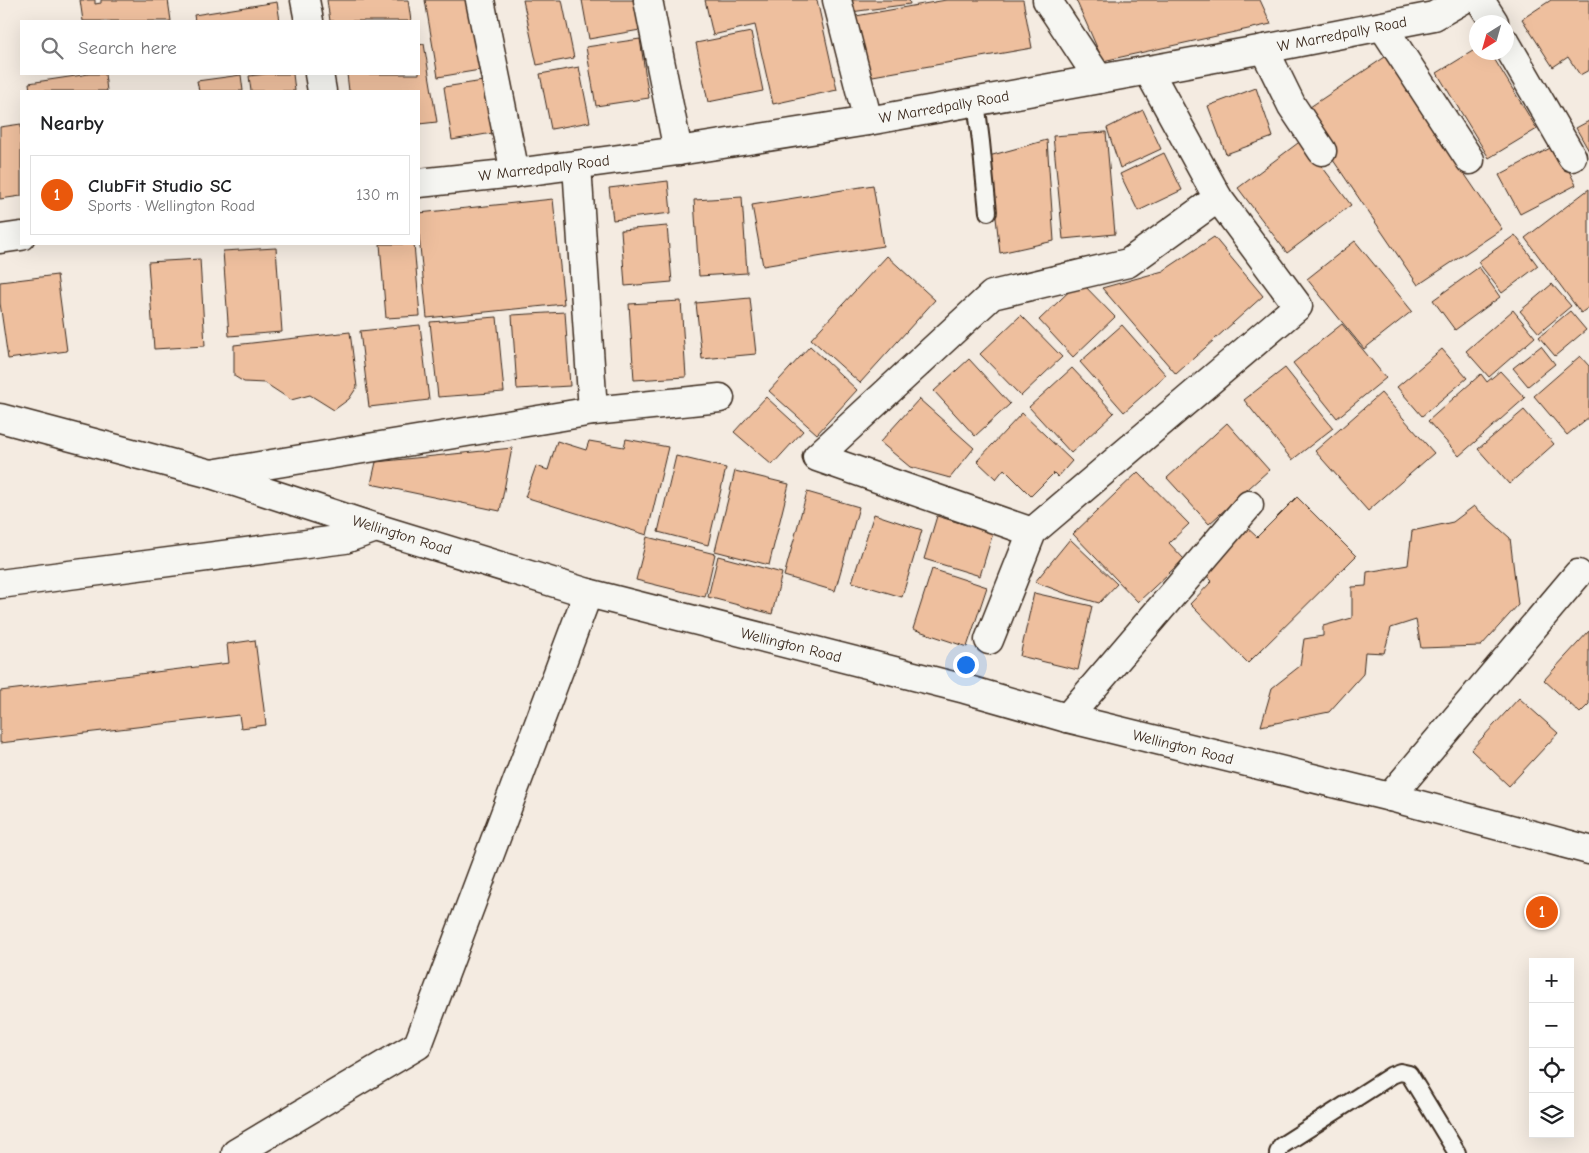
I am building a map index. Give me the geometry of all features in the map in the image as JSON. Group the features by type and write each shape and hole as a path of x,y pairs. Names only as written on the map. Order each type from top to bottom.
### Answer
{"street":[{"path":"306,0 309,20"},
{"path":"480,0 515,173"},
{"path":"648,0 678,151"},
{"path":"837,0 868,121"},
{"path":"1047,0 1099,79"},
{"name":"W Marredpally Road","path":"420,183 577,165 868,121 1434,16 1462,0"},
{"path":"1480,0 1490,15"},
{"path":"1383,26 1470,160"},
{"path":"1264,49 1292,106 1322,151"},
{"path":"1514,57 1572,157"},
{"path":"989,640 1032,532 1298,306 1218,198 1148,70"},
{"path":"319,75 322,90"},
{"path":"577,165 593,411"},
{"path":"1032,532 817,457 992,295 1128,263 1218,198"},
{"path":"0,239 20,236"},
{"path":"210,474 593,411 720,398"},
{"name":"Wellington Road","path":"0,418 210,474 376,528 588,593 965,689 1067,718 1390,797 1589,850"},
{"path":"1067,718 1249,505"},
{"path":"0,584 345,539 376,528"},
{"path":"1390,797 1578,574"},
{"path":"236,1153 418,1045 588,593"}],"lane":[{"path":"976,102 988,212"},
{"path":"1278,1153 1281,1146 1392,1075 1400,1072 1409,1074 1457,1153"}],"building":[{"path":"80,0 95,0 95,4 101,3 101,0 168,0 171,20 83,20"},
{"path":"327,0 408,0 411,20 330,20"},
{"path":"425,0 469,0 480,70 438,77"},
{"path":"523,0 562,0 574,58 537,65"},
{"path":"582,0 635,0 640,30 589,39"},
{"path":"705,0 817,0 837,90 773,104 755,25 713,35"},
{"path":"850,0 909,0 910,4 851,12"},
{"path":"946,0 1023,0 1032,48 867,77 856,16"},
{"path":"1076,0 1260,0 1271,24 1103,61"},
{"path":"1551,0 1589,0 1589,70 1580,75 1568,57 1553,67 1522,19"},
{"path":"277,2 280,20 195,20 194,15"},
{"path":"751,32 763,91 708,102 696,43"},
{"path":"640,39 649,98 596,106 586,47"},
{"path":"424,44 437,122 420,124 420,90 349,90 347,75 420,75 420,45"},
{"path":"1469,53 1469,60 1495,60 1537,129 1489,158 1437,73"},
{"path":"1385,57 1502,229 1418,285 1301,113"},
{"path":"579,67 590,122 551,129 540,74"},
{"path":"82,75 105,75 107,90 30,90 29,83"},
{"path":"241,75 243,90 199,90 197,81"},
{"path":"293,75 295,90 251,90 249,76"},
{"path":"490,80 498,132 452,140 444,87"},
{"path":"1256,88 1273,137 1226,154 1208,106"},
{"path":"1143,110 1161,149 1120,168 1107,128"},
{"path":"1589,121 1589,151 1576,128"},
{"path":"20,124 20,196 0,199 0,127"},
{"path":"1106,132 1115,234 1063,239 1053,136"},
{"path":"1047,140 1054,241 1000,253 989,156"},
{"path":"1302,140 1351,205 1287,253 1238,188"},
{"path":"1556,145 1576,185 1520,214 1499,175"},
{"path":"1164,153 1182,190 1138,211 1120,174"},
{"path":"668,181 671,213 613,220 609,188"},
{"path":"873,185 883,246 763,266 752,205"},
{"path":"1589,189 1589,307 1581,313 1525,238"},
{"path":"742,197 747,273 699,276 694,200"},
{"path":"553,199 564,304 427,318 420,245 420,213"},
{"path":"667,226 672,282 625,286 621,230"},
{"path":"1515,235 1538,266 1502,293 1478,262"},
{"path":"1214,237 1263,296 1176,374 1102,288 1163,271"},
{"path":"1355,241 1412,311 1364,349 1307,279"},
{"path":"380,245 414,245 420,316 386,318"},
{"path":"276,248 282,332 229,336 223,251"},
{"path":"887,256 935,300 860,383 811,339"},
{"path":"200,259 205,346 154,349 148,262"},
{"path":"1479,267 1500,297 1455,330 1433,300"},
{"path":"57,275 67,351 8,359 0,303 0,282"},
{"path":"1080,281 1115,317 1073,357 1039,320"},
{"path":"1552,284 1571,306 1539,333 1520,311"},
{"path":"750,298 756,354 702,359 696,303"},
{"path":"681,301 686,377 634,380 629,304"},
{"path":"1513,310 1535,337 1489,377 1466,351"},
{"path":"1570,311 1586,330 1555,356 1539,337"},
{"path":"565,312 570,386 517,389 512,315"},
{"path":"1021,315 1062,357 1021,396 980,354"},
{"path":"497,317 504,392 438,397 430,322"},
{"path":"1342,324 1386,378 1337,418 1293,363"},
{"path":"420,325 429,400 369,407 360,331"},
{"path":"1122,325 1166,375 1124,412 1080,362"},
{"path":"350,332 357,387 349,399 334,410 310,395 291,400 265,383 244,382 234,376 234,345"},
{"path":"810,346 857,390 817,434 769,391"},
{"path":"1541,346 1555,364 1528,386 1513,368"},
{"path":"1442,349 1467,378 1422,416 1397,387"},
{"path":"1580,356 1589,366 1589,417 1567,435 1534,396"},
{"path":"969,359 1010,404 975,436 934,391"},
{"path":"1072,368 1114,413 1071,453 1029,407"},
{"path":"1285,368 1333,428 1292,460 1244,400"},
{"path":"1500,371 1525,398 1459,456 1428,421 1481,374 1487,382"},
{"path":"1381,393 1434,453 1368,511 1315,451"},
{"path":"766,397 803,431 772,465 734,432"},
{"path":"919,399 974,448 950,478 910,467 880,442"},
{"path":"1524,410 1554,444 1509,484 1478,449"},
{"path":"1022,413 1072,461 1058,477 1054,473 1031,496 1004,469 996,479 977,461"},
{"path":"1227,423 1269,470 1209,524 1167,478"},
{"path":"626,439 668,447 647,535 525,497 536,466 548,470 557,441 586,450 589,441 624,447"},
{"path":"512,448 500,511 371,484 376,462"},
{"path":"676,456 726,468 708,545 658,532"},
{"path":"735,471 789,484 769,565 715,551"},
{"path":"1138,472 1189,524 1169,543 1184,559 1138,602 1073,534"},
{"path":"807,492 859,507 835,591 784,576"},
{"path":"1297,497 1356,556 1248,663 1190,604 1212,581 1199,569 1244,525 1257,537"},
{"path":"1474,506 1510,538 1518,605 1481,646 1421,648 1416,620 1391,628 1384,653 1365,652 1363,674 1329,712 1261,726 1272,688 1300,666 1304,639 1323,636 1323,626 1352,618 1352,587 1366,586 1367,572 1408,565 1412,531 1453,522"},
{"path":"874,514 922,530 902,597 852,582"},
{"path":"937,516 993,533 980,576 924,559"},
{"path":"647,537 715,554 705,597 636,580"},
{"path":"1070,539 1117,584 1099,603 1035,582"},
{"path":"718,556 782,573 772,614 708,597"},
{"path":"932,569 987,587 967,647 913,629"},
{"path":"1034,593 1092,606 1078,670 1020,656"},
{"path":"1589,631 1589,704 1580,713 1544,680"},
{"path":"255,640 266,725 241,728 239,715 0,743 0,691 229,663 227,644"},
{"path":"1519,698 1558,733 1509,786 1471,750"}],"place":[{"name":"ClubFit Studio SC","path":"1542,912"}]}
